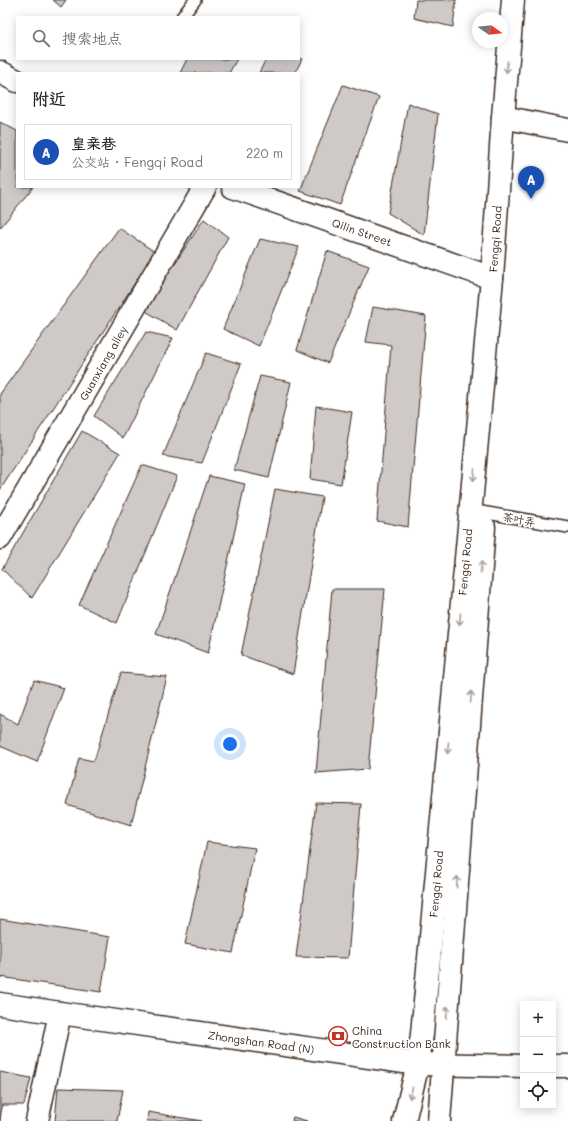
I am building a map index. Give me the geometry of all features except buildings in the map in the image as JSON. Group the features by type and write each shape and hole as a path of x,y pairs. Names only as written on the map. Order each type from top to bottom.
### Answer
{"main road":[{"name":"Fengqi Road","path":"404,1121 418,1064 424,1018 477,511 492,278 510,118 513,0"},
{"path":"440,1121 477,511 510,118 528,0"},
{"path":"0,72 16,80"},
{"path":"510,118 568,130"},
{"name":"Guanxiang alley","path":"0,538 205,188"},
{"name":"Qilin Street","path":"235,188 492,278"},
{"name":"Zhongshan Road (N)","path":"0,1004 418,1064 520,1066"},
{"path":"37,1121 60,1013"},
{"path":"556,1066 568,1066"}],"lane":[{"path":"183,16 195,0"},
{"name":"茶叶弄","path":"477,511 568,527"}],"place":[{"name":"皇亲巷","path":"531,199"},
{"name":"China Construction Bank","path":"338,1036"}]}
